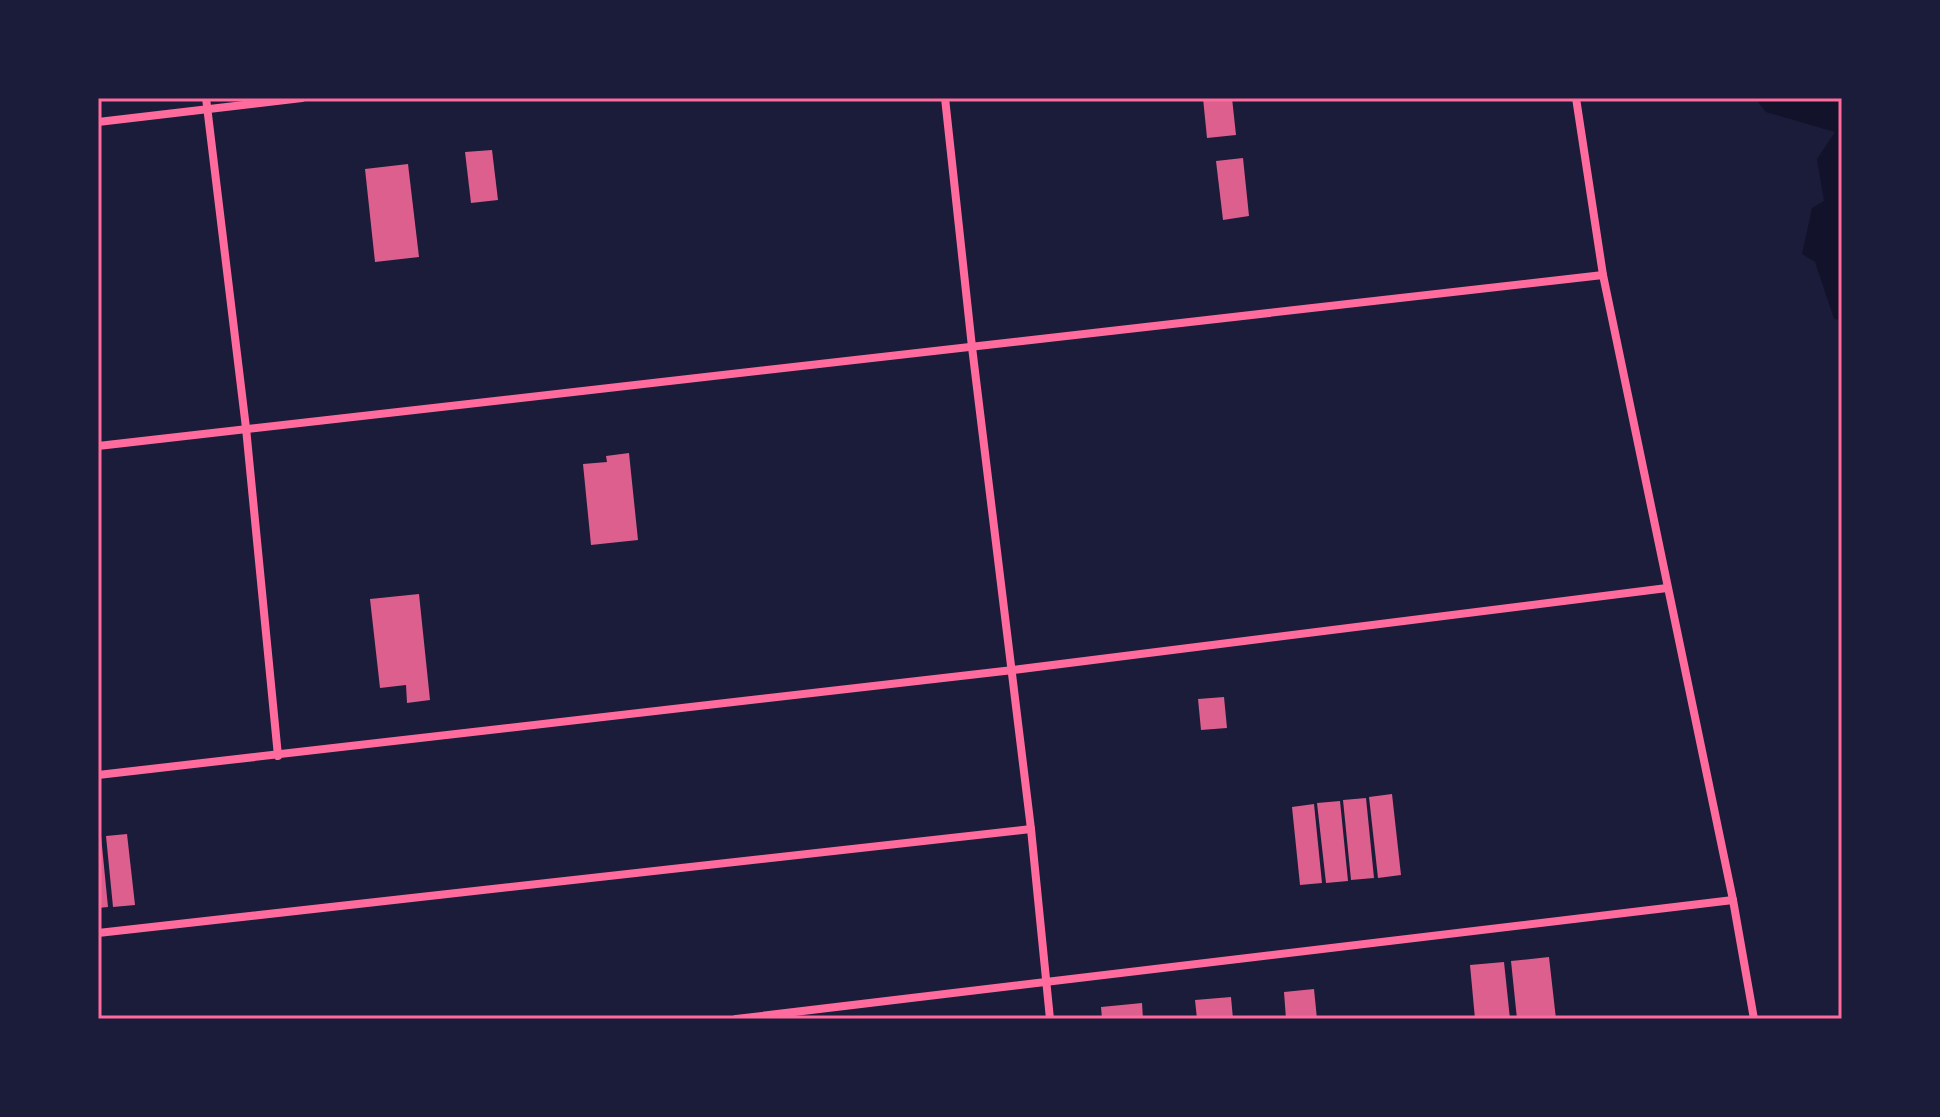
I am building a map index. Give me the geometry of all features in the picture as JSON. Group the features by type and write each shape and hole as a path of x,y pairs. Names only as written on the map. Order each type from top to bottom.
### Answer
{"street":[{"path":"206,98 246,428 278,756"},
{"path":"98,122 302,98"},
{"path":"945,98 972,347 1013,670 1050,1019"},
{"path":"1576,98 1603,275 1733,900 1754,1019"},
{"path":"98,446 1603,275"},
{"path":"98,775 1013,670 1667,588"},
{"path":"98,933 1031,829"},
{"path":"736,1019 1733,900"}],"shaded area":[{"path":"1755,98 1842,98 1842,320 1834,319 1815,262 1802,254 1812,208 1824,201 1817,159 1835,132 1766,112"}],"building":[{"path":"1203,98 1232,98 1236,135 1207,138"},
{"path":"492,150 498,200 471,203 465,152"},
{"path":"1243,158 1249,216 1223,220 1216,161"},
{"path":"408,164 419,257 375,262 365,169"},
{"path":"629,453 638,540 591,545 583,464 607,462 606,456"},
{"path":"419,594 430,700 407,703 406,685 380,688 370,599"},
{"path":"1224,697 1227,728 1201,730 1198,699"},
{"path":"1392,794 1401,875 1378,878 1369,797"},
{"path":"1366,798 1374,878 1351,880 1343,800"},
{"path":"1340,801 1348,881 1326,883 1317,803"},
{"path":"1314,804 1322,883 1300,885 1292,807"},
{"path":"127,834 135,905 113,907 106,836"},
{"path":"101,836 108,907 98,908 98,837"},
{"path":"1549,957 1556,1019 1517,1019 1511,961"},
{"path":"1504,962 1510,1019 1475,1019 1470,965"},
{"path":"1314,989 1317,1019 1286,1019 1284,992"},
{"path":"1231,997 1233,1019 1197,1019 1195,1000"},
{"path":"1142,1003 1143,1019 1102,1019 1101,1007"}]}
